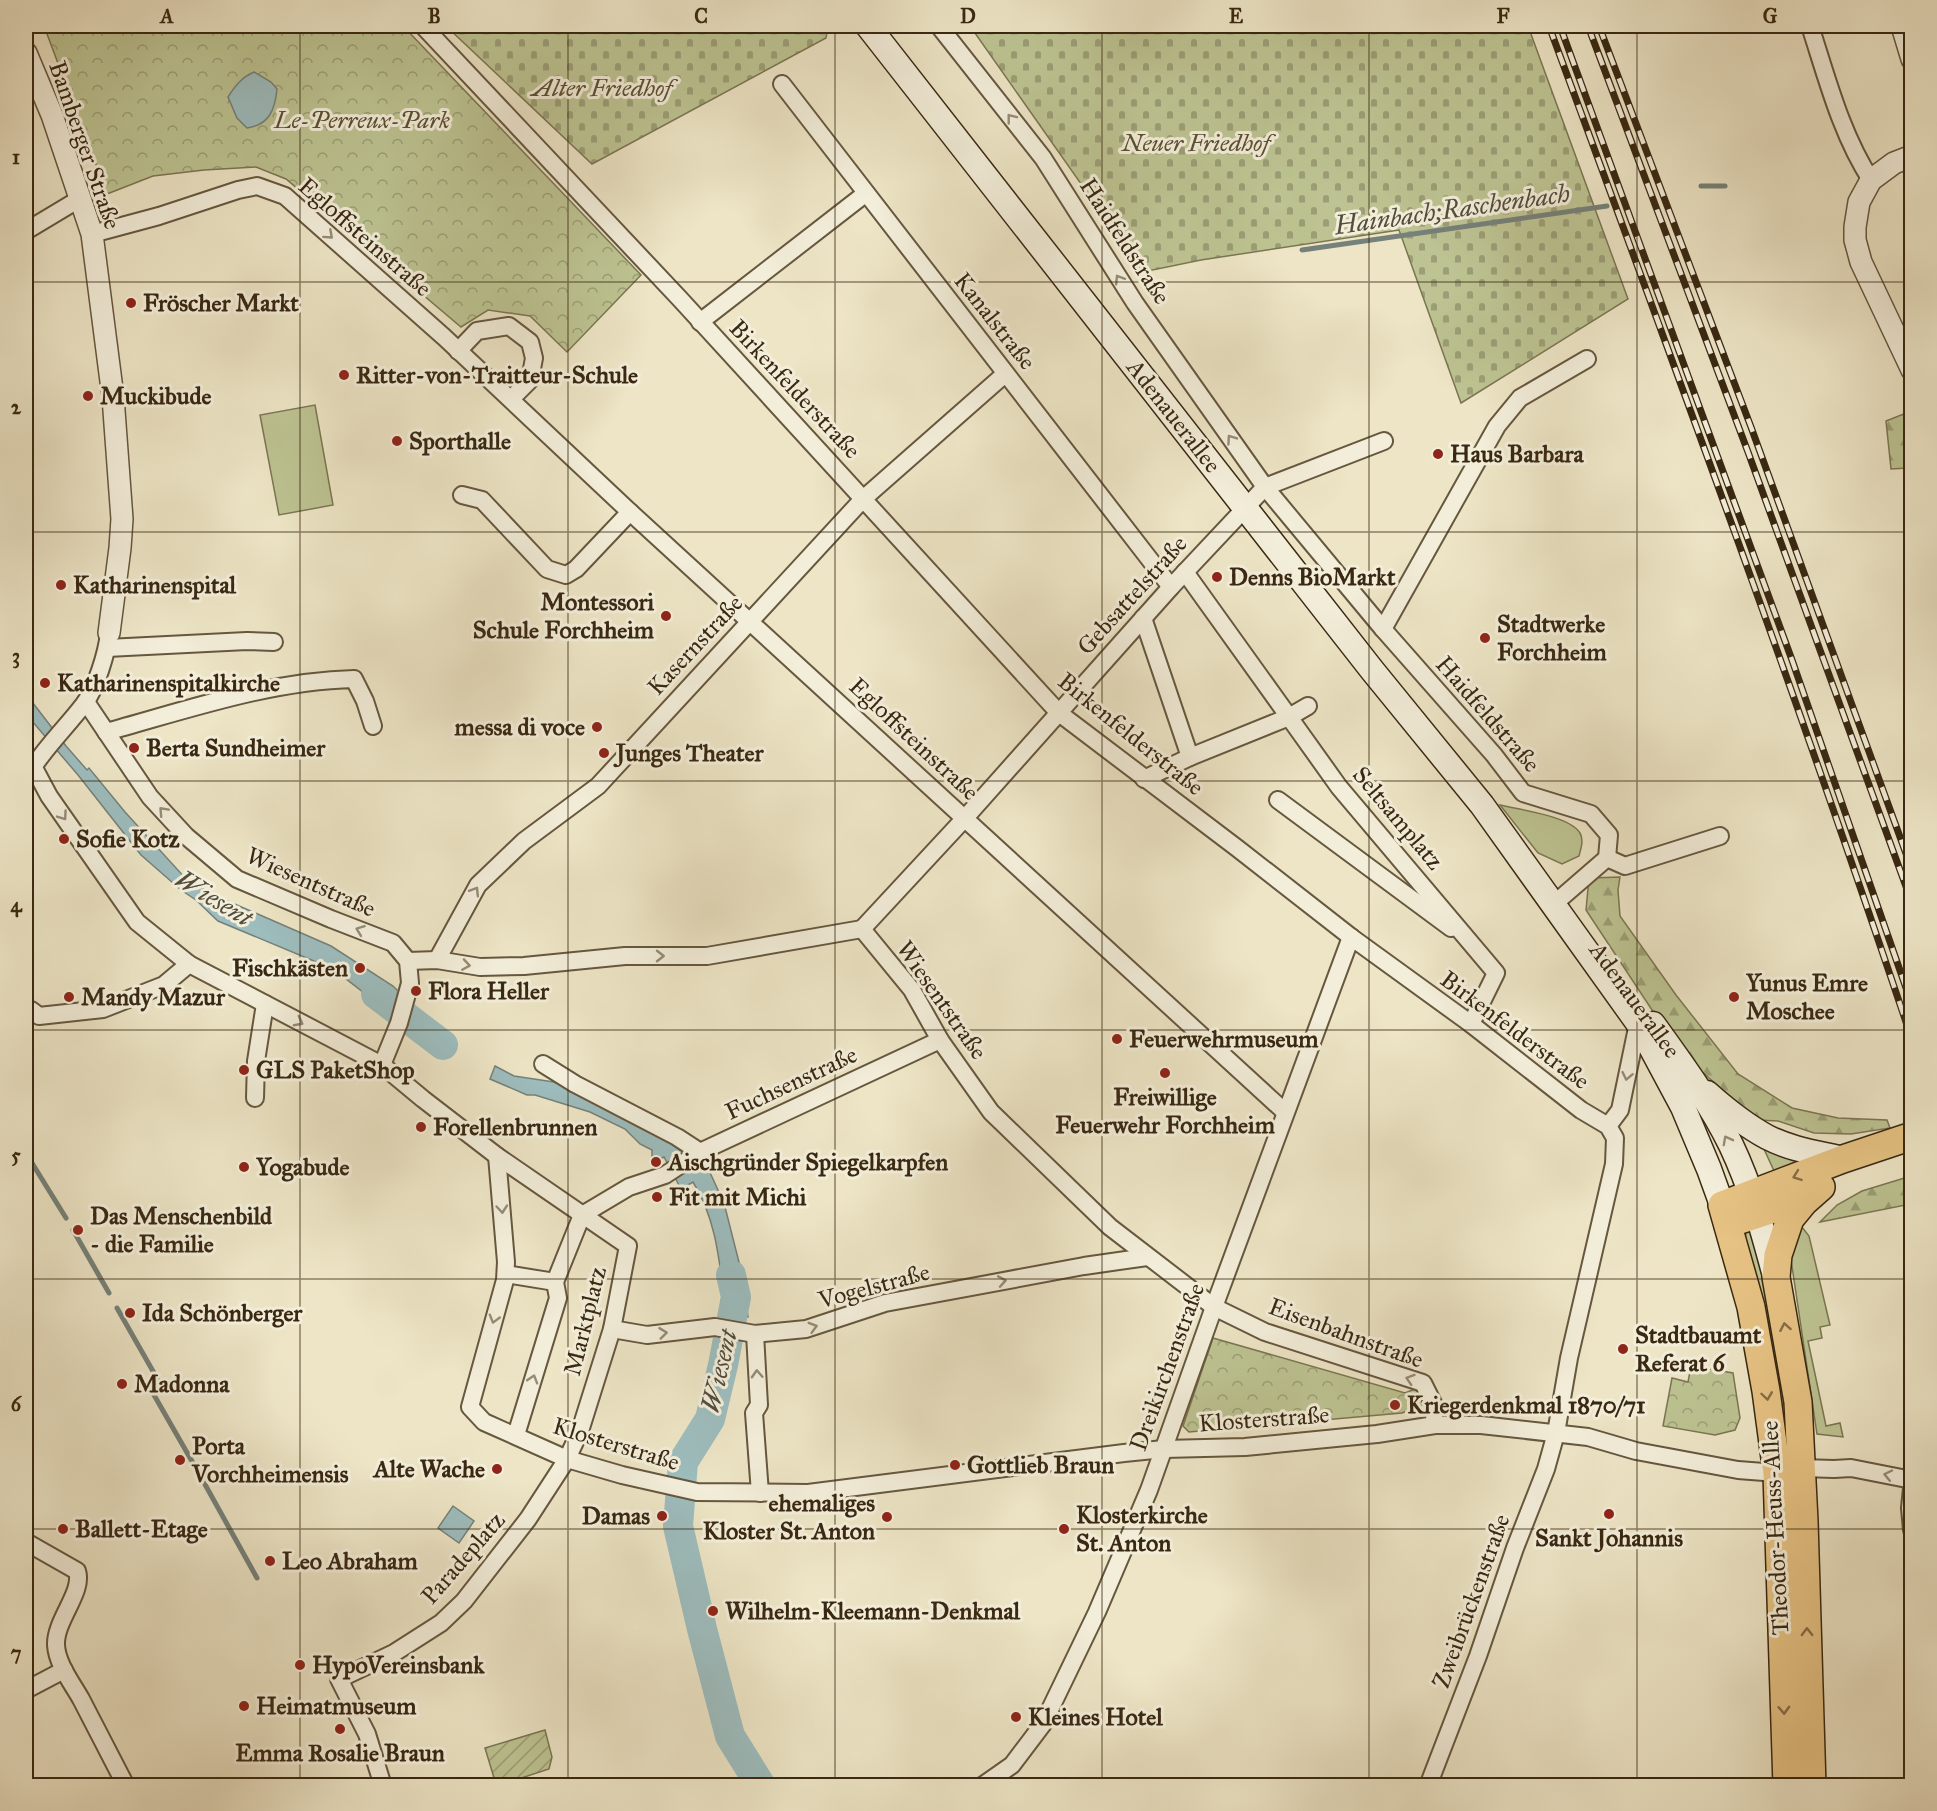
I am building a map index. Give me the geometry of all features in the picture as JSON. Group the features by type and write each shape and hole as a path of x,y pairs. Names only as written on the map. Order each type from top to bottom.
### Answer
{"main road":[{"name":"Adenauerallee","path":"868,26 1365,661 1482,806 1638,1023 1683,1107 1725,1214"},
{"name":"Adenauerallee","path":"1482,806 1522,841 1696,1084 1730,1144 1755,1204"},
{"path":"1696,1084 1767,1137 1803,1150 1843,1159"},
{"path":"1725,1214 1755,1204 1843,1159 1907,1147"},
{"path":"1755,1204 1795,1201 1907,1147"},
{"path":"1776,1277 1783,1236 1790,1219 1821,1187"},
{"name":"Theodor-Heuss-Allee","path":"1755,1204 1776,1277 1798,1402 1789,1470 1787,1785"},
{"name":"Theodor-Heuss-Allee","path":"1725,1214 1751,1307 1766,1391 1804,1521 1812,1785"}],"street":[{"name":"Birkenfelderstraße","path":"423,26 700,322 1059,713 1351,937 1471,1024 1581,1110 1608,1126"},
{"name":"Haidfeldstraße","path":"939,26 1043,158 1135,303 1265,487 1383,629 1494,755 1523,793 1591,814 1609,835 1607,858"},
{"path":"1810,26 1848,136 1871,180"},
{"path":"1902,26 1911,59"},
{"name":"Bamberger Straße","path":"26,53 52,116 92,234 113,397 122,519 108,641 86,702 28,767"},
{"name":"Kanalstraße","path":"782,84 1171,587"},
{"path":"1911,156 1894,163 1871,180 1859,202 1855,227 1855,240 1861,262 1911,370"},
{"name":"Egloffsteinstraße","path":"92,234 257,186 285,196 444,337 630,512 1285,1112"},
{"path":"700,322 865,194"},
{"path":"26,231 81,198"},
{"path":"458,351 477,332 509,326 530,342 534,358 530,380 511,399"},
{"path":"1383,629 1497,426 1520,398 1587,358"},
{"name":"Kasernstraße","path":"437,960 478,885 524,841 598,786 863,499 1005,374"},
{"path":"1245,506 1265,487 1384,441"},
{"path":"462,495 482,500 547,569 566,575 576,569 630,512"},
{"name":"Gebsattelstraße","path":"862,930 1245,506"},
{"name":"Seltsamplatz","path":"1185,572 1339,787 1476,946 1496,973 1471,1024"},
{"path":"1143,618 1190,757"},
{"path":"108,641 274,642"},
{"path":"106,732 253,692 329,680 354,679 365,701 373,726"},
{"name":"Wiesentstraße","path":"86,702 150,797 186,836 237,879 331,920 393,943 408,961"},
{"path":"1144,779 1190,757 1288,717 1308,706"},
{"name":"Marktplatz","path":"28,767 137,922 189,964 382,1065 497,1156 628,1246 612,1329 580,1431 567,1459"},
{"name":"Seltsamplatz","path":"1278,800 1476,946"},
{"path":"1562,897 1607,858 1625,866 1720,836"},
{"path":"382,1065 399,1023 410,983 408,961 437,960 491,967 625,956 707,956 862,930"},
{"name":"Wiesentstraße","path":"862,930 912,990 940,1040 991,1112 1110,1227 1214,1306"},
{"name":"Dreikirchenstraße","path":"982,1785 1012,1764 1043,1724 1097,1612 1149,1490 1214,1306 1351,937"},
{"path":"31,1010 39,1017 103,1010 164,985 189,964"},
{"path":"255,1098 256,1061 265,1004"},
{"path":"1638,1023 1620,1110 1608,1126 1615,1138 1614,1164 1569,1358 1556,1433 1597,1439 1636,1451 1738,1470 1851,1468 1911,1480"},
{"name":"Fuchsenstraße","path":"576,1211 629,1187 665,1175 700,1152 940,1040"},
{"path":"543,1064 575,1084 668,1132 700,1152"},
{"path":"497,1156 506,1274"},
{"name":"Marktplatz","path":"516,1435 558,1298 555,1282 576,1211"},
{"name":"Vogelstraße","path":"612,1329 647,1335 714,1327 755,1334 806,1329 885,1303 1058,1270 1147,1257"},
{"name":"Marktplatz","path":"506,1274 555,1282"},
{"name":"Klosterstraße","path":"506,1274 470,1407 484,1422 567,1459 622,1475 697,1492 808,1493 1164,1449 1245,1447 1377,1434 1435,1425 1481,1425 1556,1433"},
{"name":"Eisenbahnstraße","path":"1214,1306 1265,1332 1423,1383 1433,1403 1435,1425"},
{"path":"755,1334 759,1405 754,1413 760,1493"},
{"name":"Zweibrückenstraße","path":"1428,1785 1478,1656 1515,1548 1546,1469 1556,1433"},
{"name":"Paradeplatz","path":"383,1785 367,1734 339,1679 394,1653 441,1623 464,1601 528,1519 567,1459"},
{"path":"1911,1488 1911,1530"},
{"path":"26,1542 77,1571 78,1583 56,1635 56,1648 64,1670 126,1785"},
{"path":"26,1690 64,1670"}],"green space":[{"name":"Le-Perreux-Park","path":"44,26 403,26 641,275 567,352 530,316 488,310 461,327 286,179 256,167 153,176 107,194"},
{"name":"Alter Friedhof","path":"446,26 828,26 826,38 592,164"},
{"name":"Neuer Friedhof","path":"970,26 1528,26 1628,299 1461,403 1399,230 1201,260 1143,272"},
{"path":"315,405 333,505 279,515 260,415"},
{"path":"1911,411 1911,474 1908,468 1891,469 1886,421"},
{"path":"1500,805 1556,818 1575,827 1582,838 1579,856 1562,864 1538,853"},
{"path":"1620,877 1618,890 1620,916 1676,995 1738,1074 1792,1108 1838,1118 1887,1120 1890,1128 1851,1134 1814,1133 1778,1121 1758,1120 1702,1072 1658,1019 1586,910 1589,878"},
{"path":"1767,1145 1801,1158 1800,1163 1775,1173 1764,1149"},
{"path":"1911,1176 1911,1204 1820,1222 1837,1205 1862,1191"},
{"path":"1798,1222 1809,1236 1830,1325 1820,1327 1822,1338 1808,1341 1826,1426 1840,1423 1843,1437 1817,1434 1790,1253"},
{"path":"1750,1229 1766,1280 1792,1431 1782,1430 1745,1246 1746,1230"},
{"path":"1213,1338 1405,1393 1417,1388 1425,1404 1402,1413 1189,1432 1183,1426"},
{"path":"1691,1366 1733,1373 1740,1418 1735,1430 1715,1435 1663,1426 1672,1378 1688,1382"},
{"path":"545,1730 552,1757 549,1769 506,1783 494,1778 485,1748"}],"water":[{"path":"254,72 271,82 277,89 275,104 270,115 261,124 247,128 237,118 228,97 239,82"},
{"path":"26,694 66,746 87,770 89,768 125,812 186,879 214,895 331,946 393,986 397,990 394,1016 333,969 218,921 141,855 26,714"},
{"path":"495,1066 514,1076 554,1082 602,1103 684,1147 706,1164 724,1203 742,1274 748,1317 721,1314 721,1300 724,1297 715,1238 706,1209 693,1182 681,1189 664,1157 654,1159 652,1150 640,1144 625,1129 590,1112 535,1095 527,1095 490,1079"},
{"path":"453,1506 474,1521 459,1543 438,1528"}],"waterway":[{"path":"1701,186 1725,186"},
{"name":"Hainbach;Raschenbach","path":"1302,250 1607,206"},
{"name":"Wiesent","path":"376,994 443,1045"},
{"path":"32,1163 66,1218"},
{"path":"73,1230 109,1293"},
{"name":"Wiesent","path":"731,1275 736,1297 723,1365 710,1419 683,1462 678,1526 730,1736 761,1786"},
{"path":"117,1308 158,1380"},
{"path":"154,1395 193,1463"},
{"path":"202,1479 257,1578"}],"railway":[{"path":"1549,26 1780,658 1912,1040"},
{"path":"1560,26 1792,660 1912,1005"},
{"path":"1588,26 1748,452 1912,903"},
{"path":"1599,26 1751,427 1912,870"}],"place":[{"name":"Fröscher Markt","path":"131,303"},
{"name":"Ritter-von-Traitteur-Schule","path":"344,375"},
{"name":"Muckibude","path":"88,396"},
{"name":"Sporthalle","path":"397,441"},
{"name":"Haus Barbara","path":"1438,454"},
{"name":"Denns BioMarkt","path":"1217,577"},
{"name":"Katharinenspital","path":"61,585"},
{"name":"Montessori Schule Forchheim","path":"666,616"},
{"name":"Stadtwerke Forchheim","path":"1485,638"},
{"name":"Katharinenspitalkirche","path":"45,683"},
{"name":"messa di voce","path":"597,727"},
{"name":"Berta Sundheimer","path":"134,748"},
{"name":"Junges Theater","path":"604,753"},
{"name":"Sofie Kotz","path":"64,839"},
{"name":"Fischkästen","path":"360,968"},
{"name":"Flora Heller","path":"416,991"},
{"name":"Mandy Mazur","path":"69,997"},
{"name":"Yunus Emre Moschee","path":"1734,997"},
{"name":"Feuerwehrmuseum","path":"1117,1039"},
{"name":"GLS PaketShop","path":"244,1070"},
{"name":"Freiwillige Feuerwehr Forchheim","path":"1165,1073"},
{"name":"Forellenbrunnen","path":"421,1127"},
{"name":"Aischgründer Spiegelkarpfen","path":"656,1162"},
{"name":"Yogabude","path":"244,1167"},
{"name":"Fit mit Michi","path":"657,1197"},
{"name":"Das Menschenbild - die Familie","path":"78,1230"},
{"name":"Ida Schönberger","path":"130,1313"},
{"name":"Stadtbauamt Referat 6","path":"1623,1349"},
{"name":"Madonna","path":"122,1384"},
{"name":"Kriegerdenkmal 1870/71","path":"1395,1405"},
{"name":"Porta Vorchheimensis","path":"180,1460"},
{"name":"Gottlieb Braun","path":"955,1465"},
{"name":"Alte Wache","path":"497,1469"},
{"name":"Sankt Johannis","path":"1609,1514"},
{"name":"Damas","path":"662,1516"},
{"name":"ehemaliges Kloster St. Anton","path":"887,1517"},
{"name":"Ballett-Etage","path":"63,1529"},
{"name":"Klosterkirche St. Anton","path":"1064,1529"},
{"name":"Leo Abraham","path":"270,1561"},
{"name":"Wilhelm-Kleemann-Denkmal","path":"713,1611"},
{"name":"HypoVereinsbank","path":"300,1665"},
{"name":"Heimatmuseum","path":"244,1706"},
{"name":"Kleines Hotel","path":"1016,1717"},
{"name":"Emma Rosalie Braun","path":"340,1729"}]}
